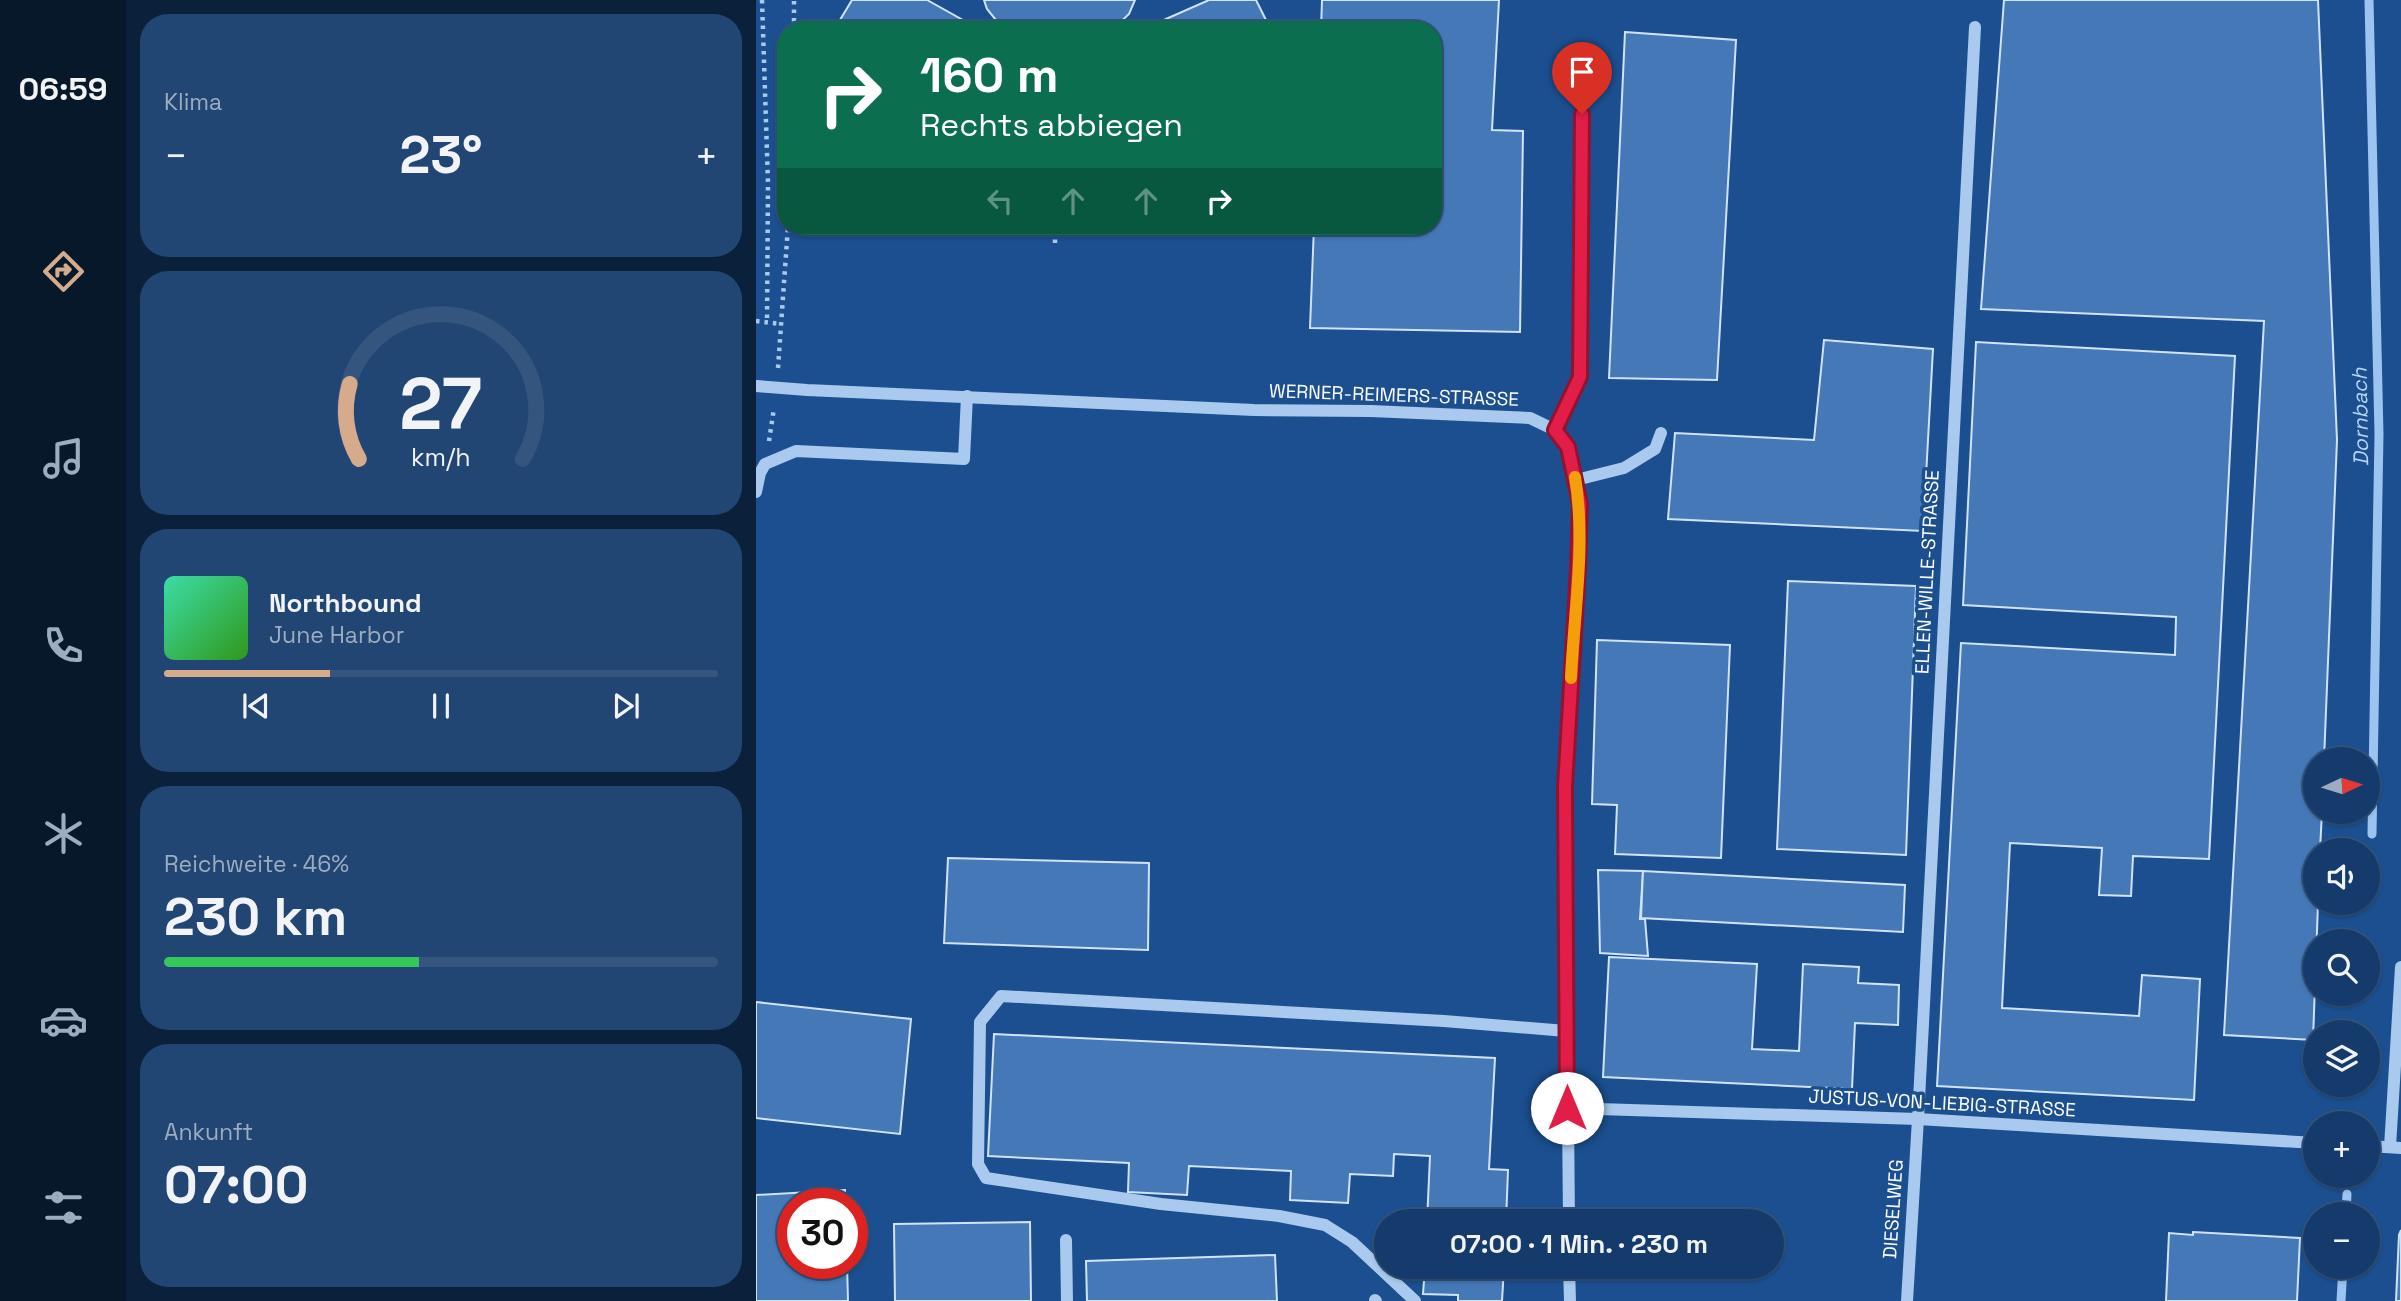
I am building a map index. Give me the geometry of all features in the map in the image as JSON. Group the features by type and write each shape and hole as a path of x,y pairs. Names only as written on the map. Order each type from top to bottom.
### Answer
{"street":[{"name":"ELLEN-WILLE-STRASSE","path":"1918,1119 1975,27"},
{"path":"1569,1209 1565,786 1580,504 1568,447 1555,430 1580,377 1582,62"},
{"name":"WERNER-REIMERS-STRASSE","path":"756,386 1254,410 1371,411 1530,418 1555,430"},
{"path":"756,492 765,464 796,451 964,459 967,396"},
{"path":"1576,480 1623,468 1655,449 1661,433"},
{"path":"2396,1147 2401,967"},
{"path":"1415,1301 1352,1242 1325,1225 1279,1216 1150,1203 986,1178 978,1164 979,1022 1001,996 1566,1031"},
{"name":"JUSTUS-VON-LIEBIG-STRASSE","path":"1567,1108 1918,1119 2303,1142"},
{"name":"DIESELWEG","path":"1907,1301 1918,1119"},
{"path":"1066,1240 1067,1301"},
{"path":"1569,1279 1570,1301"}],"path":[{"path":"762,0 768,183 767,322"},
{"path":"794,0 794,21"},
{"path":"765,464 777,388 787,235"},
{"path":"1055,235 1055,243"},
{"path":"756,321 781,324"}],"building":[{"path":"852,0 927,0 965,21 842,21"},
{"path":"984,0 1135,0 1129,14 1122,21 997,21"},
{"path":"1209,0 1256,0 1266,21 1161,21"},
{"path":"1322,0 1499,0 1492,130 1523,131 1520,332 1310,328 1314,235 1442,235 1442,21 1321,21"},
{"path":"2004,0 2318,0 2337,440 2325,747 2303,747 2303,824 2321,824 2321,838 2303,838 2303,915 2318,915 2317,929 2303,929 2303,1006 2314,1006 2314,1020 2303,1020 2303,1039 2224,1035 2264,321 1981,309"},
{"path":"1625,32 1736,40 1717,380 1609,378"},
{"path":"1824,340 1933,349 1923,531 1668,519 1675,433 1814,440"},
{"path":"1976,342 2235,356 2209,859 2133,856 2131,896 2099,895 2102,848 2010,843 2002,1008 2139,1016 2142,975 2200,979 2194,1100 1937,1086 1961,643 2175,655 2176,617 1963,605"},
{"path":"1788,581 1916,586 1906,855 1777,849"},
{"path":"1597,640 1730,645 1721,858 1615,854 1617,805 1592,804"},
{"path":"948,858 1149,863 1148,950 944,943"},
{"path":"1598,870 1643,871 1640,919 1645,919 1648,956 1600,953"},
{"path":"1643,871 1905,885 1903,932 1641,918"},
{"path":"1609,957 1757,964 1752,1049 1799,1051 1803,964 1859,967 1858,983 1899,985 1898,1025 1855,1023 1852,1089 1603,1077"},
{"path":"756,1002 911,1019 900,1134 756,1118"},
{"path":"994,1034 1495,1058 1489,1169 1508,1170 1506,1209 1428,1209 1430,1156 1394,1154 1393,1176 1350,1174 1348,1203 1290,1200 1291,1171 1189,1166 1187,1195 1128,1192 1129,1163 988,1156"},
{"path":"777,1194 777,1279 847,1279 848,1301 756,1301 756,1195"},
{"path":"1030,1222 1031,1301 895,1301 894,1224"},
{"path":"2401,1230 2401,1301 2396,1301 2399,1235"},
{"path":"2193,1232 2300,1238 2297,1301 2166,1301 2169,1233 2193,1235"},
{"path":"1275,1255 1277,1301 1087,1301 1086,1261"},
{"path":"1424,1279 1503,1279 1502,1301 1458,1301 1458,1295 1423,1294"}],"waterway":[{"name":"Dornbach","path":"2369,0 2379,434 2372,834"},
{"name":"Dornbach","path":"2347,1194 2347,1202"},
{"name":"Dornbach","path":"2341,1301 2342,1279"}],"slow traffic":[{"path":"1571,678 1580,504 1575,477"}],"route":[{"path":"1567,1108 1565,786 1580,504 1568,447 1555,430 1580,377 1582,114"}]}
